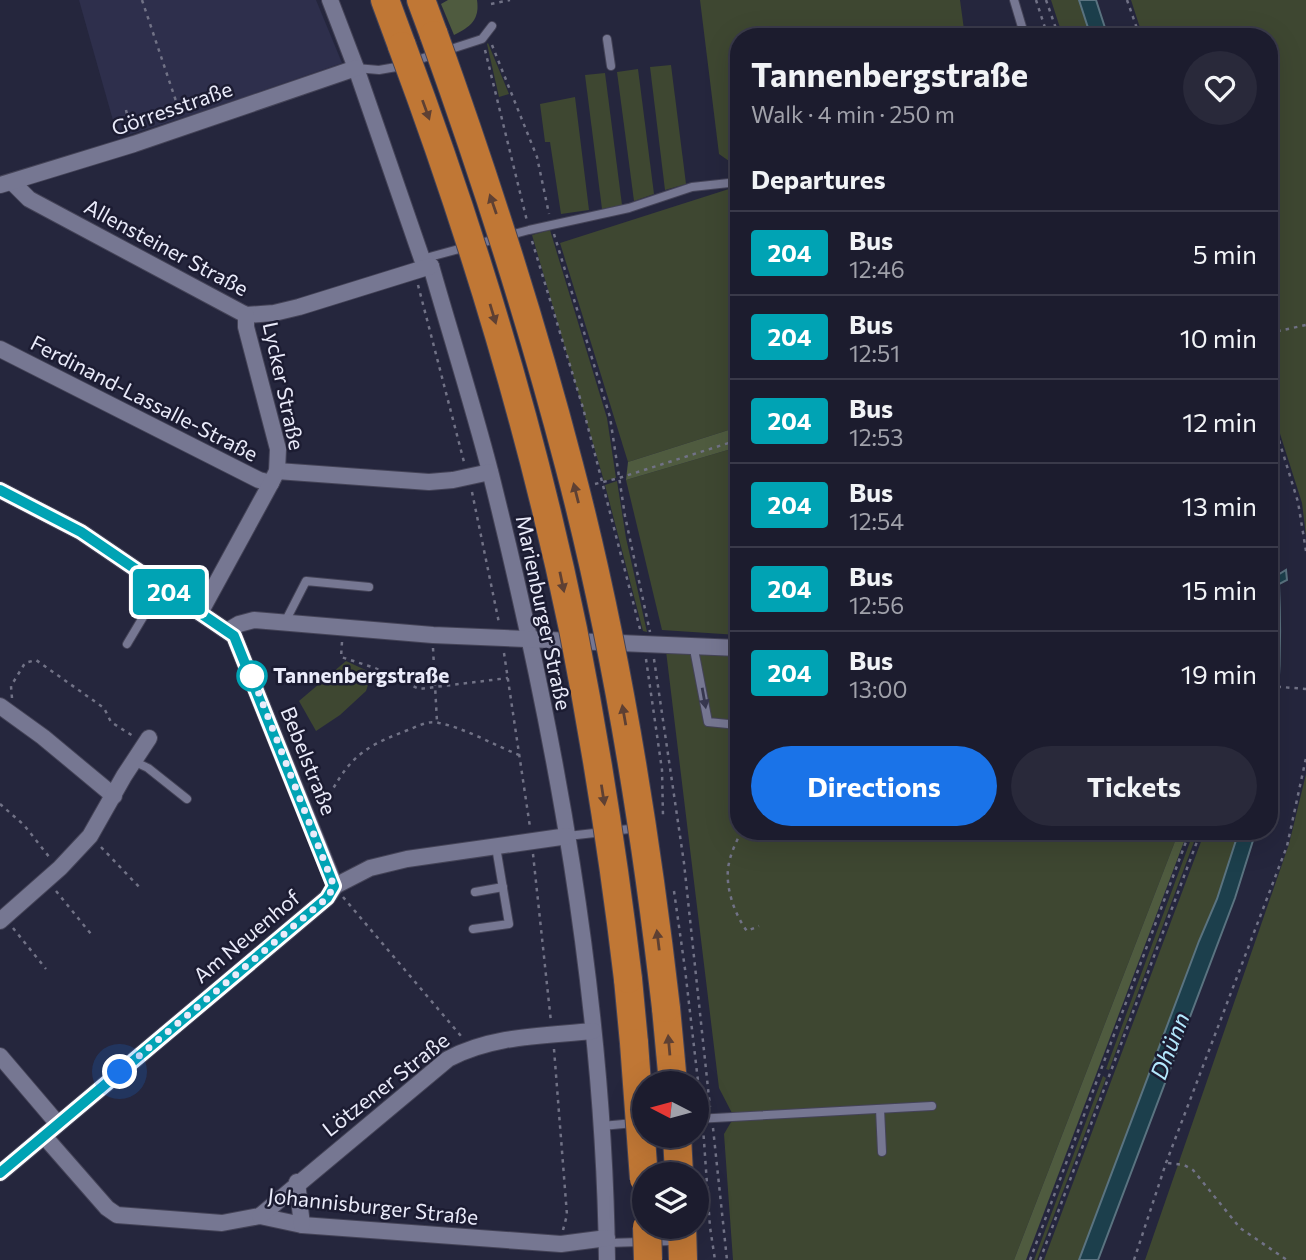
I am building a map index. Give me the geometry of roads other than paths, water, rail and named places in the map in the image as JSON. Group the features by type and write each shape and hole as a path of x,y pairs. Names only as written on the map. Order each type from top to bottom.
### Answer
{"highway":[{"path":"385,0 473,249 496,324 537,474 572,626 600,772 620,909 643,1162"},
{"path":"421,0 502,230 550,391 591,556 621,697 645,839 672,1071"},
{"path":"647,1239 648,1260"}],"street":[{"name":"Marienburger Straße","path":"330,0 356,68 490,472 530,640 568,836 593,1031 602,1126 607,1260"},
{"name":"Görresstraße","path":"6,184 134,144 356,68"},
{"name":"Allensteiner Straße","path":"6,184 29,200 246,315 274,313 422,265"},
{"name":"Lycker Straße","path":"246,315 246,327 278,449 274,477"},
{"name":"Ferdinand-Lassalle-Straße","path":"0,349 259,480 274,477 453,480 490,472"},
{"path":"200,614 274,477"},
{"name":"Bebelstraße","path":"0,490 81,532 227,631 238,642 334,886"},
{"path":"227,631 254,620 433,635 730,647"},
{"path":"3,708 43,737 114,796"},
{"path":"2,919 60,868 90,836 147,741"},
{"name":"Am Neuenhof","path":"0,1173 327,898 334,886 370,868 407,859 568,836"},
{"name":"Lötzener Straße","path":"260,1216 297,1182 448,1059 467,1049 488,1043 593,1031"},
{"path":"0,1056 58,1124"},
{"name":"Johannisburger Straße","path":"44,1136 107,1208 117,1215 222,1223 260,1216 302,1224 561,1244 607,1240"},
{"path":"297,1182 302,1224"},
{"path":"578,1243 579,1260"}],"lane":[{"path":"1014,0 1022,28"},
{"path":"356,68 379,70 400,67 482,39 492,26"},
{"path":"607,39 611,66"},
{"path":"422,265 529,230 629,208 692,187 730,183"},
{"path":"144,575 163,573 209,597"},
{"path":"285,622 306,581 369,587"},
{"path":"127,644 161,587"},
{"path":"693,644 708,722 730,724"},
{"path":"133,761 148,768 187,799"},
{"path":"568,836 641,828"},
{"path":"473,929 509,925 496,847"},
{"path":"475,892 502,887"},
{"path":"709,1118 932,1106"},
{"path":"880,1109 881,1152"},
{"path":"602,1126 632,1124"},
{"path":"607,1240 679,1243"}],"water":[{"path":"1079,0 1096,0 1105,28 1088,28"},
{"path":"1286,570 1287,580 1279,584 1278,693 1278,575"},
{"name":"Dhünn","path":"1236,840 1253,840 1235,898 1098,1260 1079,1260 1199,941 1217,899"}],"place":[{"name":"Tannenbergstraße","path":"252,676"}]}
